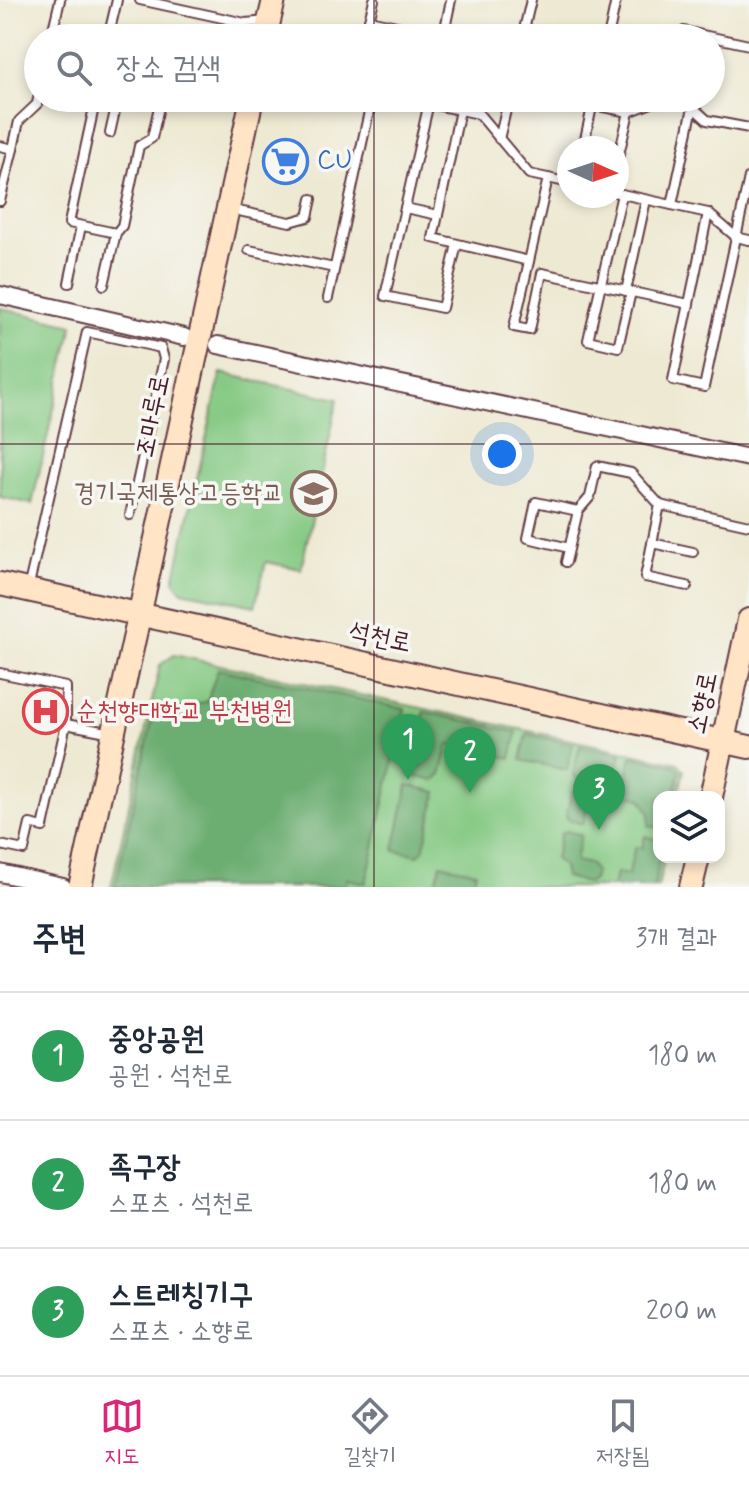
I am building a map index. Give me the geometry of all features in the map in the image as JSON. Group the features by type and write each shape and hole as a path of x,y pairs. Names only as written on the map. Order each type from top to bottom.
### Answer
{"street":[{"name":"조마루로","path":"80,887 249,112"},
{"path":"0,295 184,337"},
{"path":"218,345 749,458"},
{"name":"석천로","path":"0,584 749,747"},
{"name":"소향로","path":"712,791 749,620"},
{"path":"691,887 697,863"},
{"path":"0,873 63,887"}],"lane":[{"path":"54,24 60,0"},
{"path":"111,24 117,0"},
{"path":"140,0 187,5 245,23 269,20"},
{"path":"368,24 374,0"},
{"path":"446,24 451,0"},
{"path":"525,24 531,0"},
{"path":"611,24 616,0"},
{"path":"369,20 386,24"},
{"path":"725,41 749,45"},
{"path":"0,201 19,121 29,112"},
{"path":"93,112 69,223 116,233"},
{"path":"110,133 115,112"},
{"path":"104,285 116,233 122,226 139,146 152,138 158,112"},
{"path":"328,298 369,112"},
{"path":"427,112 385,296 442,308 457,244"},
{"path":"460,112 433,238 528,265 542,273 689,304"},
{"path":"470,112 479,114 529,174 557,180"},
{"path":"499,139 506,112"},
{"path":"586,136 591,112"},
{"path":"623,136 629,112"},
{"path":"672,205 692,112"},
{"path":"698,112 707,120 749,128"},
{"path":"0,146 13,149"},
{"path":"708,213 673,380 704,387 749,177"},
{"path":"542,273 530,330 514,327 548,178"},
{"path":"629,196 708,213 736,237 749,240"},
{"path":"228,209 290,222 308,217 312,199"},
{"path":"616,208 588,340 618,347 646,200"},
{"path":"405,208 438,215"},
{"path":"69,283 81,226"},
{"path":"249,250 334,268"},
{"path":"28,590 87,332 161,348 164,359 130,515"},
{"path":"566,562 578,511 590,497 597,466 631,473 660,505 749,525"},
{"path":"569,548 528,538 536,502 578,511"},
{"path":"660,505 645,577 687,586"},
{"path":"531,551 533,540"},
{"path":"652,543 693,552"},
{"path":"672,594 674,583"},
{"path":"0,673 66,687 66,724 43,827 30,824 24,850 0,845"},
{"path":"66,724 113,734"}],"green space":[{"path":"0,308 73,325 32,504 0,497"},
{"path":"221,373 338,399 301,569 266,562 255,606 182,591 174,581"},
{"path":"174,655 678,763 684,770 679,791 653,791 653,863 664,863 658,887 111,887 160,665"},
{"path":"218,669 405,709 366,883 347,879 345,887 115,887 154,712 165,714 207,701"},
{"path":"424,712 517,732 511,758 449,744 441,775 434,781 410,775"},
{"path":"527,734 573,744 567,770 521,760"},
{"path":"580,746 621,754 612,792 582,785 573,774"},
{"path":"632,756 676,766 680,771 675,791 653,791 653,827 649,826 650,813 641,798 623,794"},
{"path":"408,785 437,792 423,851 418,855 394,850"},
{"path":"572,791 590,796 583,824 566,816"},
{"path":"566,831 581,835 575,861 590,864 595,872 593,880 587,883 565,877 563,866 555,859 561,833"},
{"path":"645,836 653,838 653,863 659,863 654,887 613,887 616,873 628,875 635,847 642,848"},
{"path":"441,864 476,872 472,887 435,887"}],"place":[{"name":"CU","path":"286,161"},
{"name":"경기국제통상고등학교","path":"314,494"},
{"name":"순천향대학교 부천병원","path":"45,712"},
{"name":"중앙공원","path":"408,780"},
{"name":"족구장","path":"470,793"},
{"name":"스트레칭기구","path":"599,830"}]}
